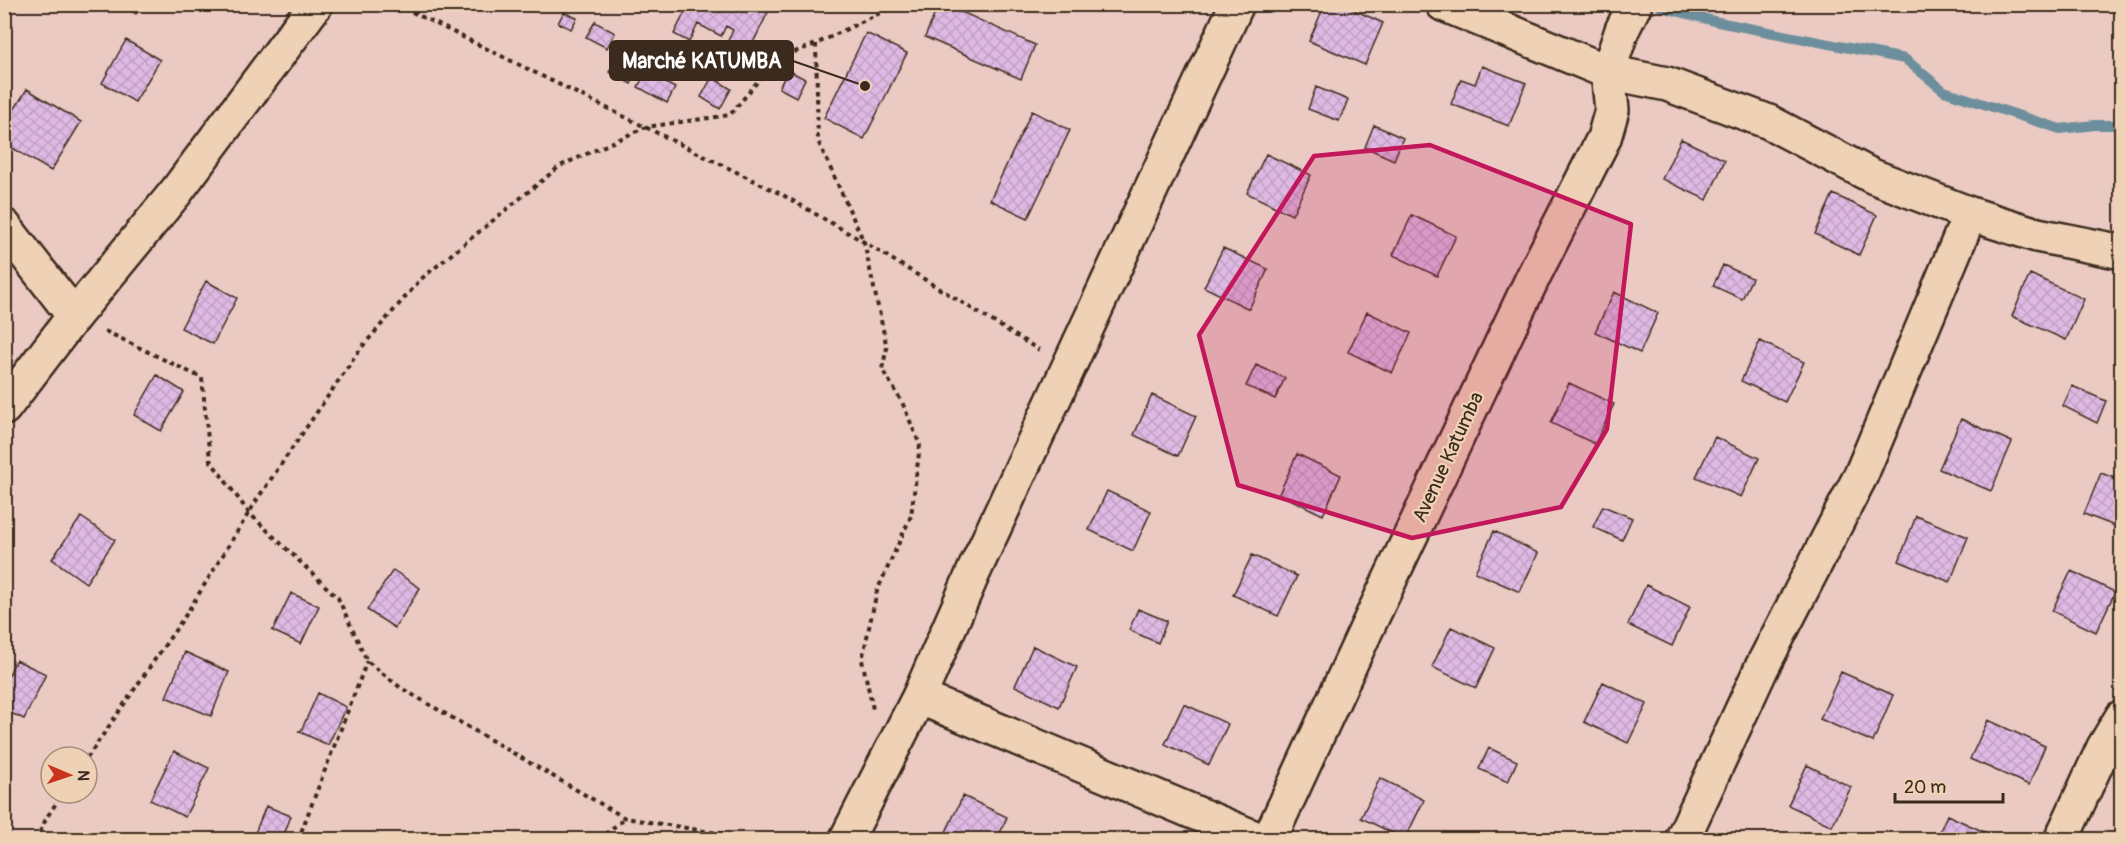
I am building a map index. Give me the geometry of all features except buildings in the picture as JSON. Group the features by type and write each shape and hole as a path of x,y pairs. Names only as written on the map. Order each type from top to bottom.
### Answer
{"street":[{"path":"4,408 74,316 176,192 316,4"},
{"path":"846,840 919,696 974,571 1237,4"},
{"path":"1443,4 1608,72 1667,84 1768,122 1872,176 1970,214 2037,235 2121,252"},
{"path":"1608,72 1622,30 1635,4"},
{"name":"Avenue Katumba","path":"1269,840 1529,285 1604,138 1612,110 1608,72"},
{"path":"1682,840 1761,669 1861,475 1970,214"},
{"path":"4,226 74,316"},
{"path":"919,696 1260,840"},
{"path":"2061,840 2104,747 2121,717"}],"path":[{"path":"396,4 781,194 864,242 1068,368"},
{"path":"96,745 187,613 249,513 361,348 421,279 560,166 646,127 730,115 776,60 816,44 888,9 914,4"},
{"path":"816,44 818,141 864,242 887,348 882,369 902,402 920,445 911,516 877,591 862,660 885,762"},
{"path":"74,316 202,378 210,460 249,513 338,598 368,661 401,688 625,818 760,840"},
{"path":"298,840 368,661"},
{"path":"36,840 55,805"},
{"path":"598,840 625,818"}],"highlighted area":[{"path":"1430,145 1631,224 1607,429 1561,507 1412,538 1238,485 1199,335 1314,156"}],"waterway":[{"path":"1660,4 1661,7 1718,22 1905,59 1944,91 2060,129 2122,125"}],"place":[{"name":"Marché KATUMBA","path":"865,86"}]}
